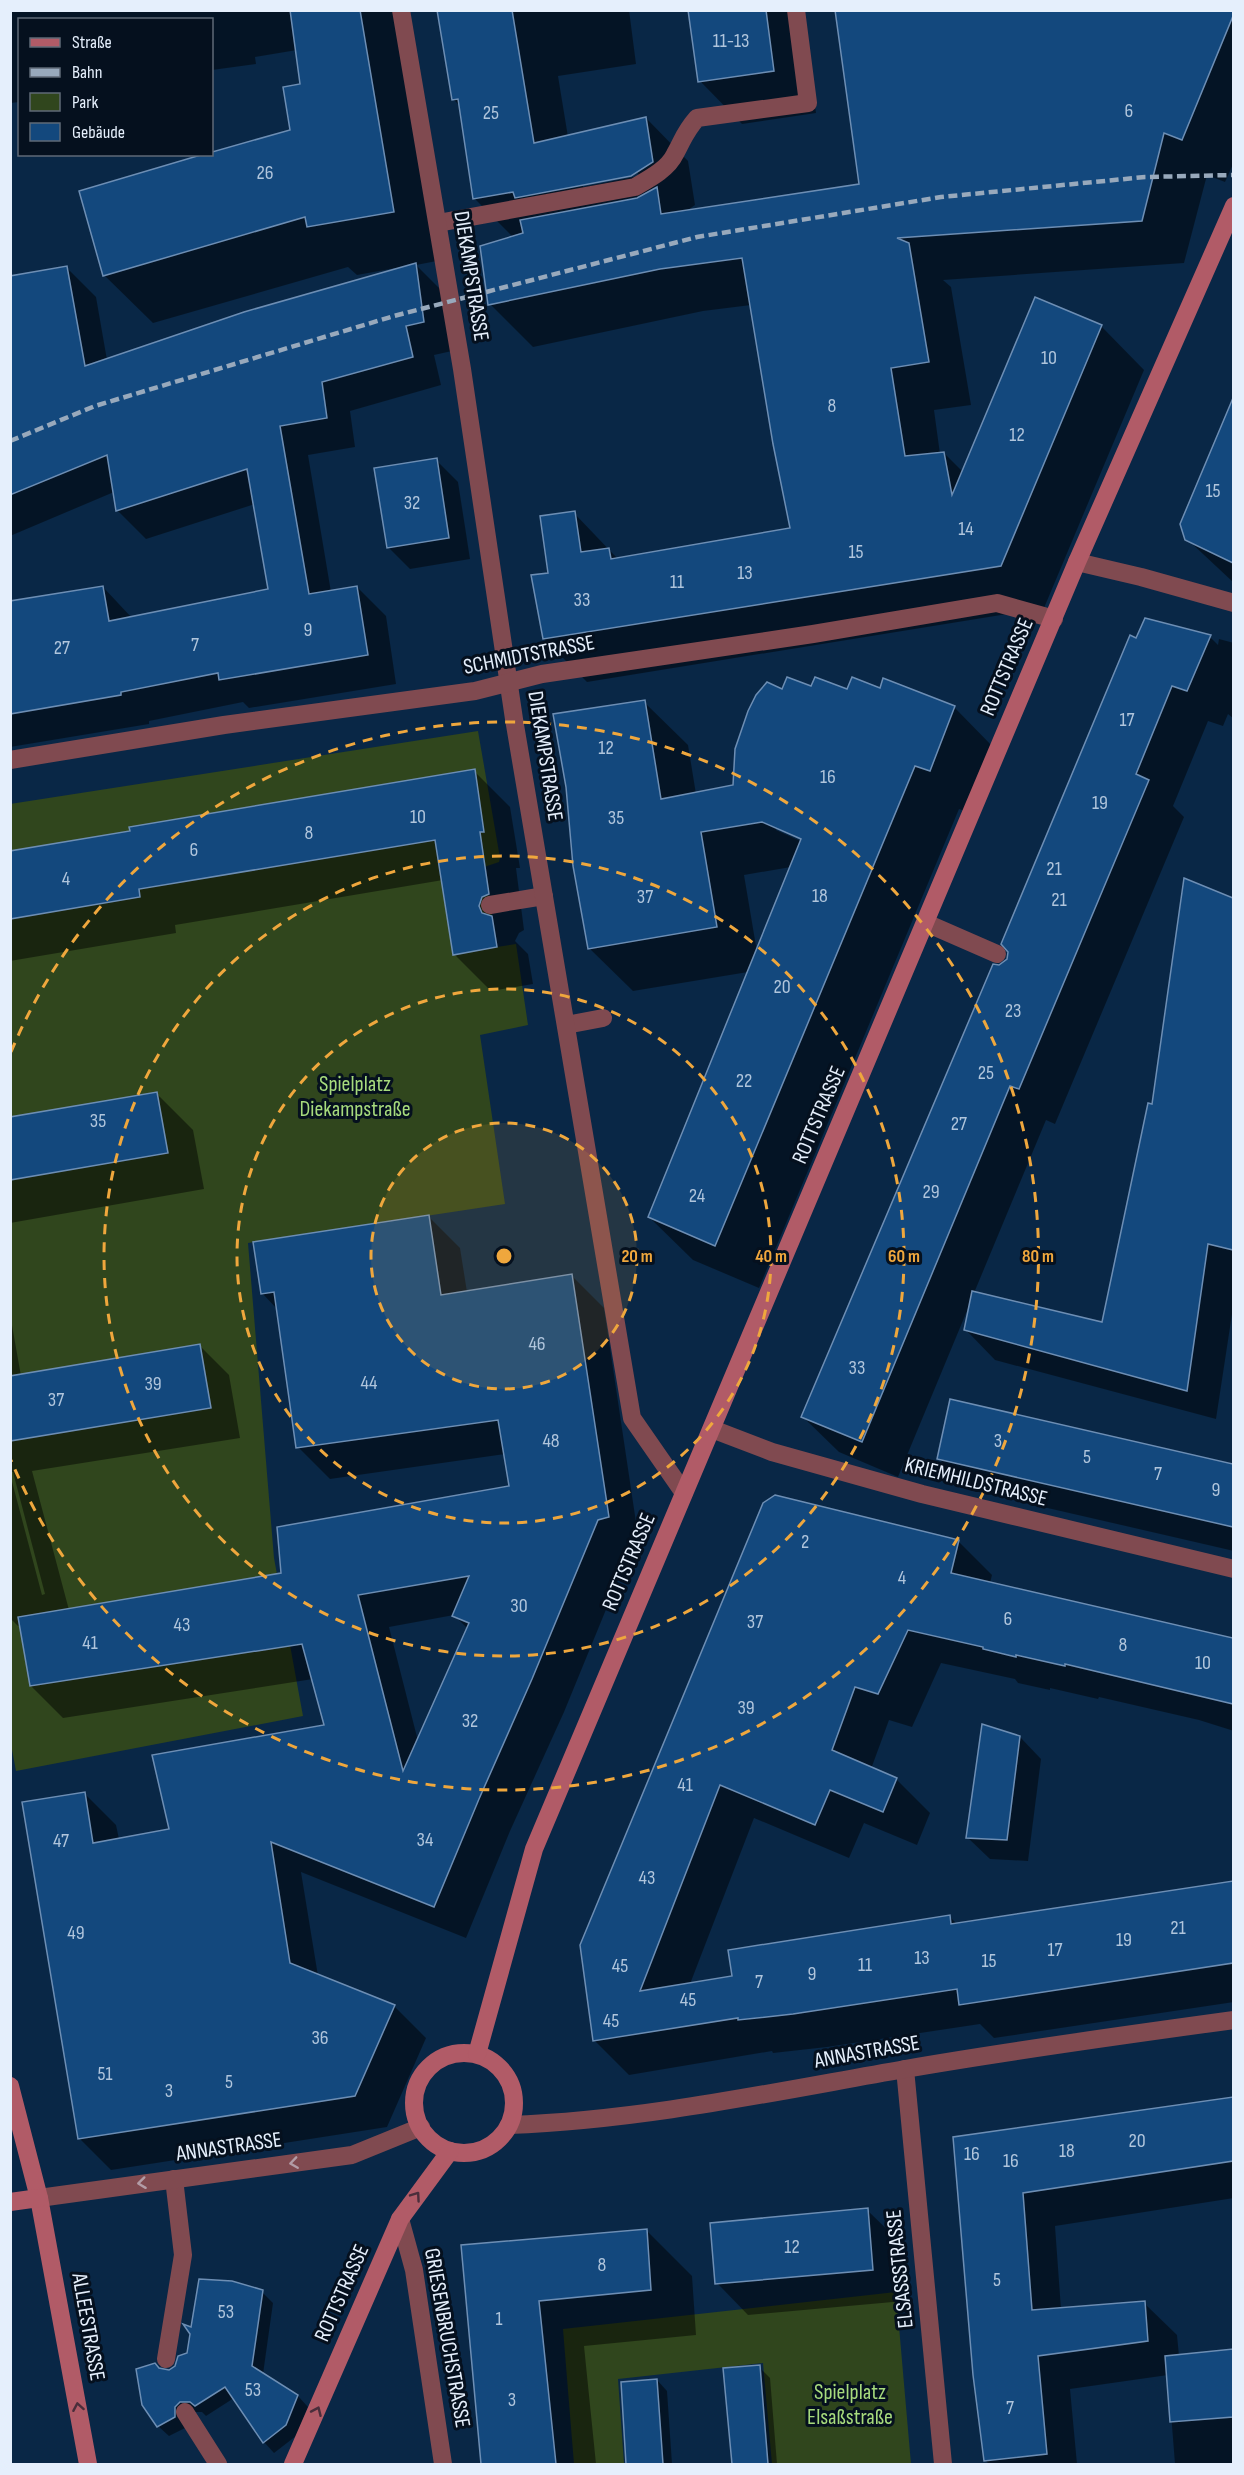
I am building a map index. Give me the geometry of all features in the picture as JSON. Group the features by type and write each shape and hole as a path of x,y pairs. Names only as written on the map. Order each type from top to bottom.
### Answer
{"street":[{"name":"DIEKAMPSTRASSE","path":"401,10 438,223 508,682 632,1418 684,1493"},
{"path":"438,223 635,187 661,170 675,156 684,133 696,118 808,103 796,10"},
{"name":"ROTTSTRASSE","path":"477,2054 534,1850 1077,562 1233,206"},
{"path":"1077,562 1233,603"},
{"name":"SCHMIDTSTRASSE","path":"10,760 224,725 475,691 542,674 813,634 997,603 1054,619"},
{"path":"490,905 544,896"},
{"path":"926,923 997,954"},
{"path":"566,1025 603,1018"},
{"name":"KRIEMHILDSTRASSE","path":"712,1429 772,1452 922,1494 1233,1569"},
{"name":"ANNASTRASSE","path":"509,2125 564,2123 712,2105 905,2069 1233,2020"},
{"path":"460,2052 477,2054 498,2065 510,2082 514,2108 509,2125 491,2145 474,2152 450,2151 440,2146 421,2127 415,2111 416,2091 424,2072 444,2056 460,2052"},
{"name":"ELSASSSTRASSE","path":"905,2069 943,2464"},
{"name":"ALLEESTRASSE","path":"10,2085 39,2198 88,2464"},
{"name":"ANNASTRASSE","path":"39,2198 352,2155 421,2127"},
{"name":"ROTTSTRASSE","path":"293,2464 400,2219 450,2151"},
{"path":"166,2359 183,2255 174,2179"},
{"path":"10,2202 39,2198"},
{"name":"GRIESENBRUCHSTRASSE","path":"400,2219 414,2270 443,2464"},
{"path":"185,2412 218,2464"}],"green space":[{"name":"Spielplatz Diekampstraße","path":"478,731 500,858 499,862 484,867 497,947 516,944 528,1025 480,1035 505,1204 248,1243 274,1558 303,1716 16,1771 10,1739 10,804"},
{"name":"Spielplatz Elsaßstraße","path":"896,2292 911,2464 772,2464 763,2363 618,2379 624,2464 574,2464 563,2329"}],"building":[{"path":"290,10 360,10 394,212 307,227 305,217 103,276 79,191 197,156 213,156 213,152 290,130 283,87 300,84"},
{"path":"437,10 512,10 534,143 646,117 653,162 631,176 515,198 513,192 473,199 458,99 452,100"},
{"path":"688,10 766,10 774,71 698,82"},
{"path":"835,10 1233,10 1233,16 1182,140 1164,133 1142,221 897,238 909,243 929,362 891,368 905,456 944,452 952,495 1035,297 1102,325 1001,566 543,639 531,575 548,573 540,516 575,511 581,552 609,548 611,559 790,528 773,444 742,258 660,269 488,305 480,246 523,233 520,220 637,198 657,187 661,214 859,184"},
{"path":"416,263 424,322 406,326 413,357 322,382 327,418 280,426 309,594 357,586 368,655 219,680 218,673 121,692 121,695 10,714 10,601 103,586 109,621 268,589 247,469 116,511 107,455 10,495 10,276 67,266 85,366 244,312"},
{"path":"1233,398 1233,563 1185,540 1180,524"},
{"path":"437,458 449,538 387,548 374,468"},
{"path":"1145,618 1211,635 1187,691 1172,686 1136,774 1149,780 1019,1089 1010,1086 862,1442 801,1417 993,964 999,965 1007,959 1008,952 1001,944 1130,635 1136,638"},
{"path":"787,677 811,686 815,677 847,689 852,677 880,688 883,678 955,706 930,771 915,766 715,1246 648,1217 801,839 762,822 701,832 717,927 588,949 573,866 566,787 553,714 645,700 661,799 733,785 735,749 756,695 767,682 782,689"},
{"path":"475,769 484,832 480,832 489,894 482,897 479,906 482,913 492,916 497,947 453,955 435,840 139,889 140,897 10,919 10,851 130,831 129,827"},
{"path":"1184,878 1233,898 1233,1250 1208,1244 1187,1391 964,1330 972,1291 1102,1322 1148,1103 1152,1104"},
{"path":"157,1092 168,1153 10,1180 10,1117"},
{"path":"429,1215 441,1295 572,1274 609,1517 598,1520 434,1907 271,1842 290,1963 395,2005 355,2096 78,2139 22,1802 85,1792 93,1843 169,1829 152,1755 324,1725 302,1644 30,1686 18,1617 281,1573 277,1527 509,1486 498,1420 296,1448 274,1292 261,1294 253,1242","holes":["469,1576 452,1616 469,1623 403,1771 358,1595"]},
{"path":"200,1344 211,1408 10,1441 10,1376"},
{"path":"950,1399 1233,1464 1233,1527 937,1459"},
{"path":"775,1495 959,1540 951,1573 1233,1638 1233,1704 1065,1664 1065,1666 1016,1655 1016,1657 908,1630 878,1694 855,1687 832,1750 897,1778 883,1812 830,1790 815,1825 720,1785 640,1991 732,1976 728,1950 950,1915 951,1924 1233,1881 1233,1963 959,2005 957,1989 793,2014 738,2020 738,2018 593,2041 580,1945 763,1503"},
{"path":"982,1724 1020,1736 1007,1840 966,1838"},
{"path":"1233,2097 1233,2161 1023,2193 1032,2310 1145,2301 1148,2341 1038,2356 1047,2454 984,2461 973,2375 953,2137"},
{"path":"868,2208 873,2270 715,2284 710,2223"},
{"path":"647,2229 651,2290 539,2301 556,2464 481,2464 461,2245"},
{"path":"199,2279 232,2281 263,2290 252,2366 298,2395 286,2425 263,2443 225,2387 195,2406 190,2402 180,2402 175,2407 175,2417 157,2427 142,2405 136,2369 155,2363 159,2368 169,2370 175,2366 178,2356 187,2353 190,2334 183,2324 191,2327"},
{"path":"1233,2349 1233,2417 1170,2422 1165,2356"},
{"path":"760,2365 768,2464 732,2464 723,2368"},
{"path":"657,2379 663,2464 626,2464 621,2382"}],"railway":[{"path":"10,441 95,406 394,316 697,237 941,197 1145,177 1234,175"}]}
